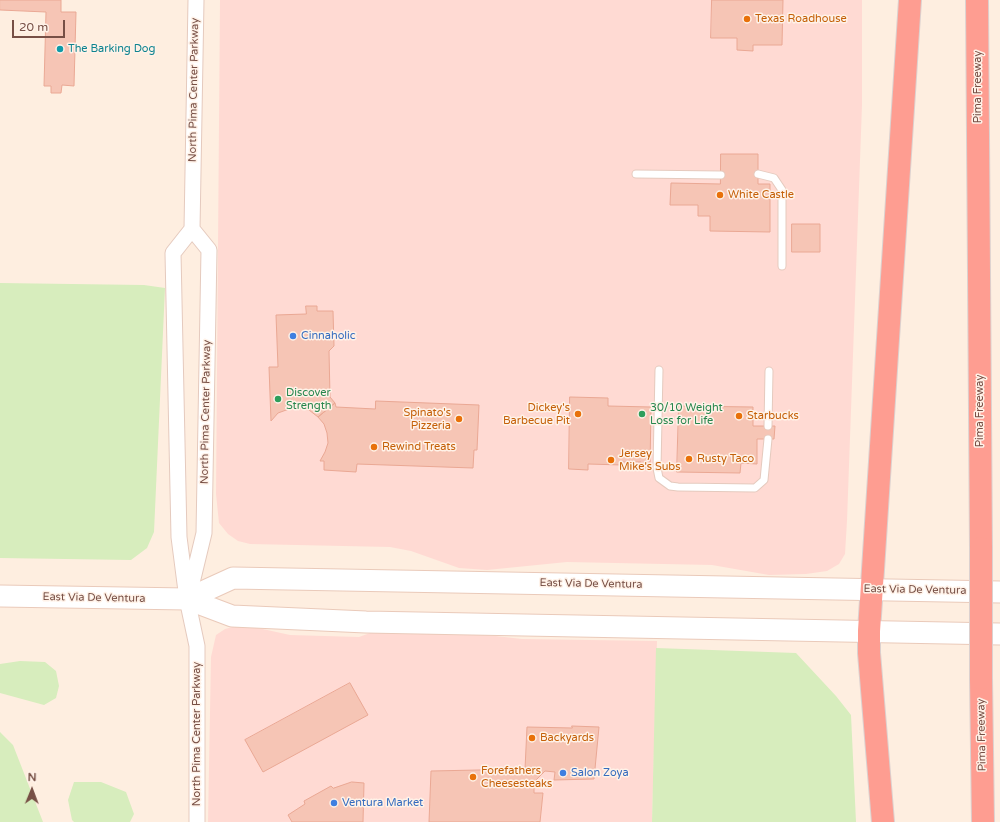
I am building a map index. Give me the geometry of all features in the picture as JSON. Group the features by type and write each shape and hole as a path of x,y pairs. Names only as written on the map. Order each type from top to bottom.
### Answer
{"highway":[{"path":"882,822 869,653 870,589 910,0"},
{"name":"Pima Freeway","path":"977,0 983,822"}],"main road":[{"name":"East Via De Ventura","path":"187,599 233,578 1000,592"},
{"name":"East Via De Ventura","path":"0,596 187,599 232,616 295,620 869,630 1000,634"}],"street":[{"name":"North Pima Center Parkway","path":"196,0 192,229 173,253 179,537 187,599 197,646 197,822"},
{"name":"North Pima Center Parkway","path":"187,599 204,533 209,250 192,229"}],"lane":[{"path":"636,174 721,175"},
{"path":"758,174 774,178 782,190 782,266"},
{"path":"659,370 657,468 659,478 664,482 678,487 755,488 764,480 768,439"},
{"path":"768,426 769,371"}],"shaded area":[{"path":"220,0 862,0 862,105 847,521 845,554 839,564 827,571 806,574 769,575 712,565 567,562 487,570 459,568 411,551 390,547 250,544 238,541 228,534 219,523 216,494"},
{"path":"236,626 249,626 290,635 359,637 381,629 443,630 522,639 657,641 652,822 208,822 211,657 216,635 225,629"}],"green space":[{"path":"0,283 144,285 165,288 154,532 147,548 131,560 0,558"},
{"path":"656,648 796,653 836,696 851,715 856,822 652,822"},
{"path":"20,661 45,662 56,671 59,686 56,698 44,705 0,693 0,664"},
{"path":"0,732 13,745 43,822 0,822"},
{"path":"74,782 101,782 126,792 134,814 130,822 74,822 72,820 68,800"}],"building":[{"name":"The Barking Dog","path":"0,0 61,0 61,12 76,12 74,86 62,85 61,93 51,93 51,86 44,86 46,12 0,10"},
{"name":"Texas Roadhouse","path":"712,0 783,0 782,45 753,45 753,51 737,50 737,38 711,38"},
{"name":"White Castle","path":"721,154 758,154 758,184 770,184 770,232 710,231 710,216 698,216 698,205 670,205 671,183 720,184"},
{"path":"792,224 820,224 820,252 792,252"},
{"path":"306,306 317,306 317,311 333,311 334,346 329,351 330,397 335,403 318,417 309,410 300,408 289,409 278,413 271,421 269,367 278,367 276,315 306,314"},
{"path":"570,397 608,398 608,406 651,407 650,468 641,468 641,462 622,462 622,465 588,464 588,470 569,469"},
{"path":"376,401 479,405 477,450 474,450 473,468 357,464 356,472 324,470 324,461 320,461 328,443 327,433 324,424 318,417 335,403 336,407 375,409"},
{"path":"679,406 753,407 753,426 775,426 774,439 757,439 757,464 741,463 740,473 677,472"},
{"path":"350,683 368,715 263,772 245,740"},
{"path":"572,726 599,727 594,779 554,780 555,772 545,771 534,782 534,793 543,793 540,822 429,822 431,771 525,769 527,727 572,728"},
{"name":"Ventura Market","path":"352,782 364,783 363,822 292,822 288,815 305,804 304,801 331,786 333,788"}],"place":[{"name":"Texas Roadhouse","path":"747,19"},
{"name":"The Barking Dog","path":"60,49"},
{"name":"White Castle","path":"720,195"},
{"name":"Cinnaholic","path":"293,336"},
{"name":"Discover Strength","path":"278,399"},
{"name":"Dickey's Barbecue Pit","path":"578,414"},
{"name":"30/10 Weight Loss for Life","path":"642,414"},
{"name":"Starbucks","path":"739,416"},
{"name":"Spinato's Pizzeria","path":"459,419"},
{"name":"Rewind Treats","path":"374,447"},
{"name":"Rusty Taco","path":"689,459"},
{"name":"Jersey Mike's Subs","path":"611,460"},
{"name":"Backyards","path":"532,738"},
{"name":"Salon Zoya","path":"563,773"},
{"name":"Forefathers Cheesesteaks","path":"473,777"},
{"name":"Ventura Market","path":"334,803"}]}
